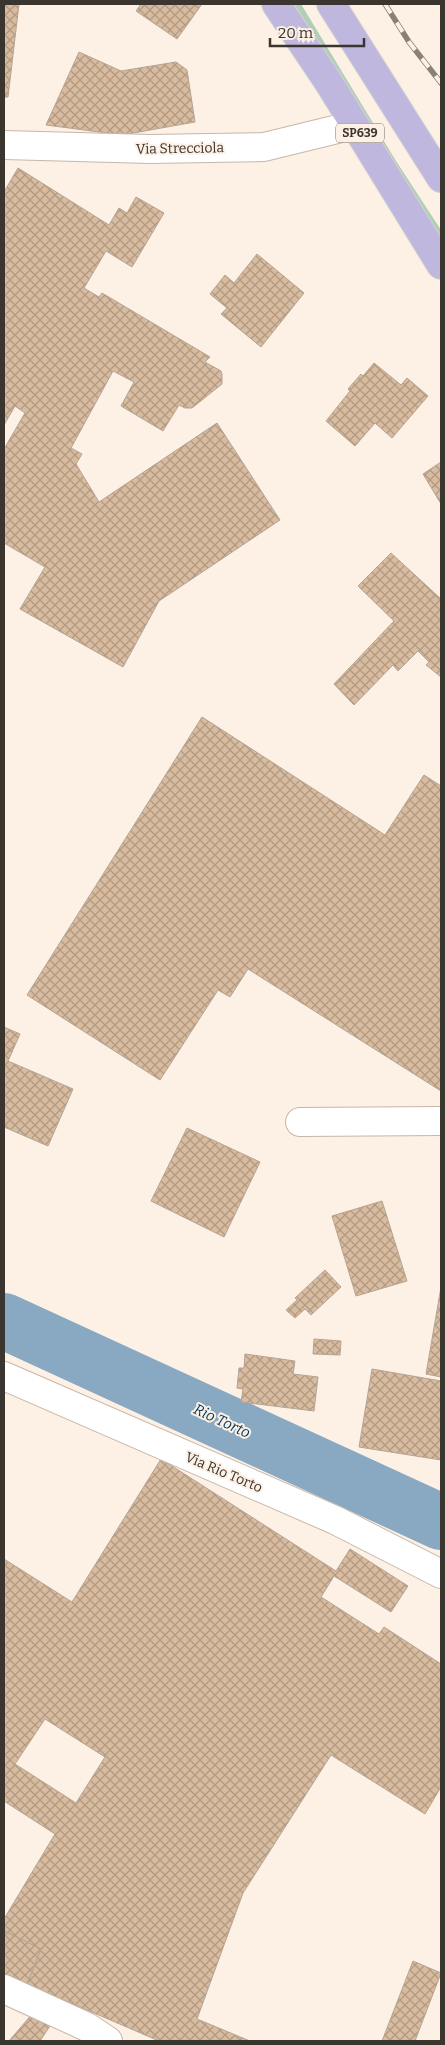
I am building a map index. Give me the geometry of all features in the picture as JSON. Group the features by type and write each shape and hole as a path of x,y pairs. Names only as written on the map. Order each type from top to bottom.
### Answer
{"main road":[{"name":"SP639","path":"276,4 441,264"},
{"name":"SP639","path":"331,4 441,178"}],"street":[{"name":"Via Strecciola","path":"4,145 150,149 264,147 354,125"},
{"path":"300,1122 441,1122"},
{"name":"Via Rio Torto","path":"4,1376 335,1520 441,1574"},
{"path":"4,1989 87,2027 108,2041"}],"green space":[{"path":"294,4 301,4 396,161 441,230 441,238 406,186"}],"building":[{"path":"4,4 19,4 8,97 4,97"},
{"path":"141,4 202,4 177,39 136,11"},
{"path":"79,52 121,71 176,62 187,70 195,122 122,135 46,125"},
{"path":"18,168 109,225 119,208 127,213 136,197 164,213 132,267 106,251 84,288 99,297 102,293 210,357 205,362 221,371 222,374 222,384 192,408 185,408 179,405 163,431 121,406 134,382 113,371 71,448 82,454 76,464 99,502 217,423 280,520 159,601 123,667 20,609 45,567 4,543 4,449 25,413 15,406 4,425 4,192"},
{"path":"257,254 304,293 261,347 221,314 227,308 210,294 225,275 234,283"},
{"path":"374,363 401,385 407,378 428,396 392,438 375,423 355,446 326,421 350,391 348,389"},
{"path":"441,462 441,504 423,474"},
{"path":"391,553 441,599 441,677 426,665 429,662 418,651 398,671 393,665 354,705 334,684 394,621 358,586"},
{"path":"202,717 385,835 424,775 441,786 441,1091 248,969 230,997 218,990 160,1080 27,995"},
{"path":"4,1027 20,1034 8,1061 73,1089 48,1146 4,1127"},
{"path":"187,1128 260,1162 224,1237 151,1201"},
{"path":"382,1201 407,1281 356,1296 332,1216"},
{"path":"325,1270 341,1287 311,1315 305,1309 295,1318 286,1310 297,1300 295,1298"},
{"path":"441,1287 441,1377 426,1374"},
{"path":"314,1339 341,1341 340,1355 313,1354"},
{"path":"245,1354 295,1361 293,1374 318,1377 314,1411 241,1402 243,1389 237,1388 239,1368 244,1368"},
{"path":"372,1369 441,1381 441,1460 359,1447"},
{"path":"161,1459 336,1571 350,1549 408,1586 391,1612 334,1576 321,1597 379,1634 384,1627 441,1664 441,1787 425,1814 331,1755 243,1893 197,2019 250,2041 159,2041 27,1984 41,1949 4,1931 4,1919 55,1834 4,1801 4,1559 72,1602","holes":["45,1719 105,1757 76,1803 15,1764"]},
{"path":"4,1931 41,1949 27,1984 4,1974"},
{"path":"413,1961 441,1973 415,2041 382,2041"},
{"path":"32,2014 50,2026 40,2041 9,2041"}],"waterway":[{"name":"Rio Torto","path":"4,1321 441,1522"}],"railway":[{"path":"385,4 409,42 441,83"}]}
